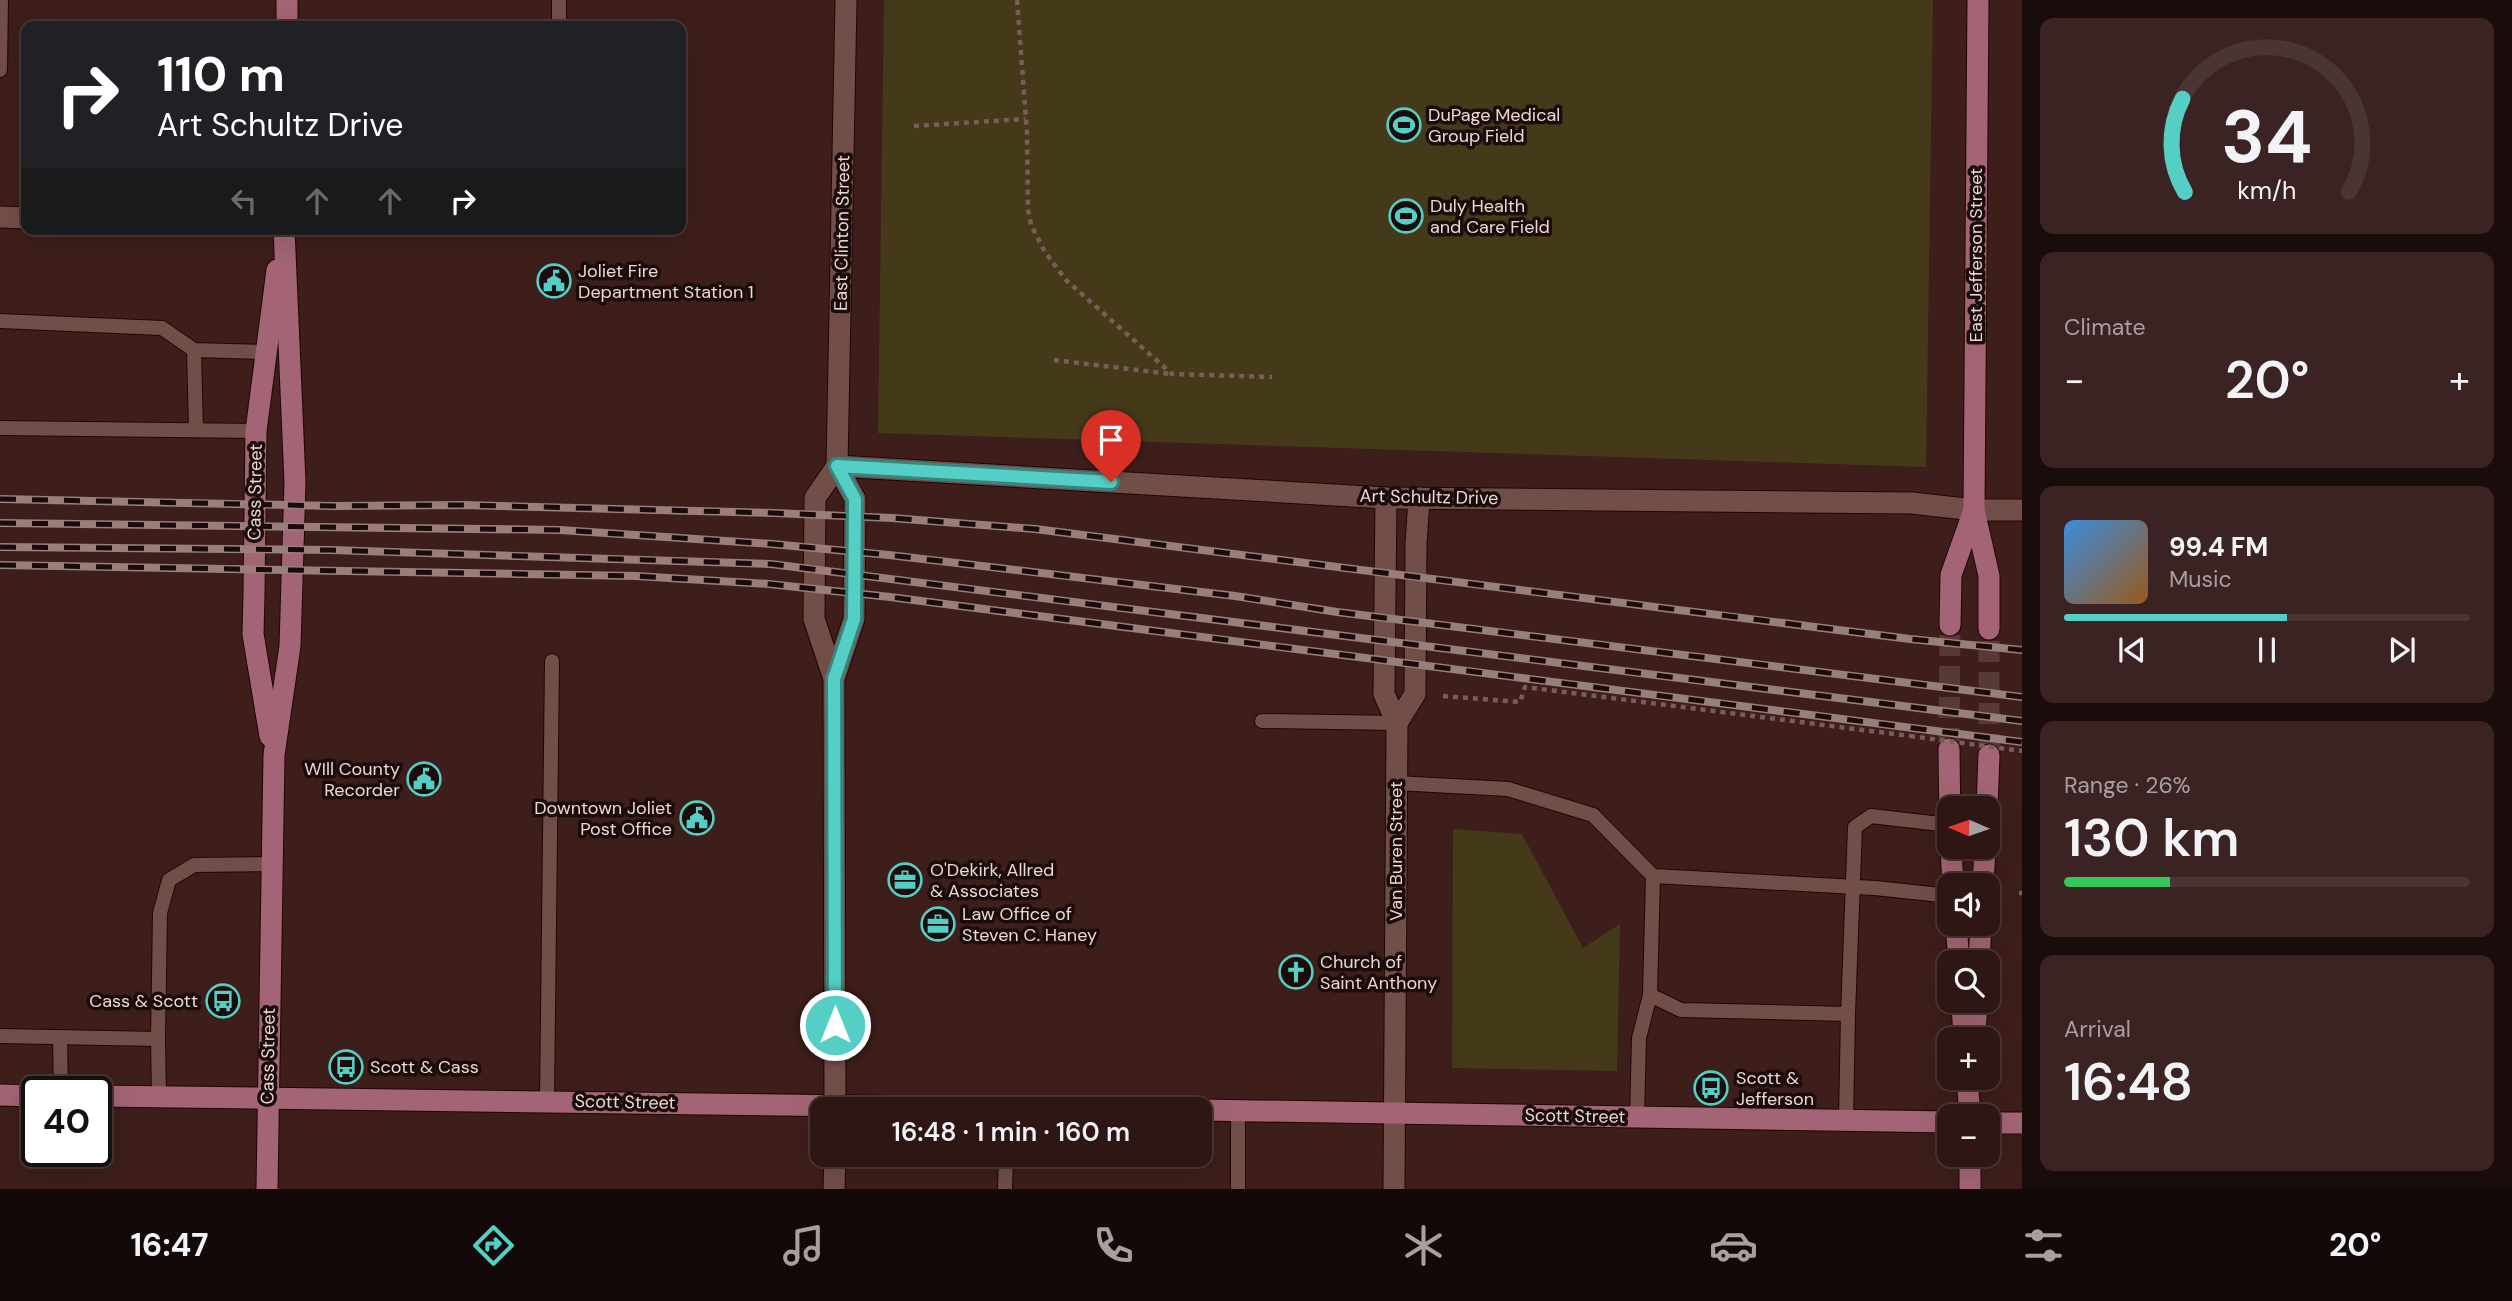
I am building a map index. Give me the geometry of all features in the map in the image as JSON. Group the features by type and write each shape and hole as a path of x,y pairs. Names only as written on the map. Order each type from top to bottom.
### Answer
{"main road":[{"path":"287,0 287,21"},
{"name":"East Jefferson Street","path":"1978,0 1974,510 1989,576 1989,629"},
{"name":"Cass Street","path":"274,755 253,634 256,431 282,235"},
{"name":"Cass Street","path":"267,1189 274,755 290,646 295,482 283,235"},
{"name":"East Jefferson Street","path":"1950,625 1951,575 1974,510"},
{"path":"1949,749 1949,796"},
{"path":"1987,796 1989,755"},
{"path":"0,1095 21,1096"},
{"name":"Scott Street","path":"112,1096 810,1106"},
{"name":"Scott Street","path":"1212,1110 1937,1122"},
{"path":"2000,1123 2022,1123"},
{"path":"1970,1167 1970,1189"}],"street":[{"name":"East Clinton Street","path":"834,679 854,619 855,499 837,466 846,0"},
{"path":"0,218 21,218"},
{"name":"East Clinton Street","path":"835,1097 834,679 814,619 815,498 837,466"},
{"name":"Art Schultz Drive","path":"837,466 1386,498 1912,503 1974,510 2022,510"},
{"name":"Van Buren Street","path":"1386,498 1384,694 1397,723 1394,1189"},
{"path":"1397,723 1415,694 1419,498"},
{"path":"834,1189 835,1167"}],"lane":[{"path":"0,70 1,0"},
{"path":"559,0 559,21"},
{"path":"0,321 162,328 194,350 266,352"},
{"path":"194,350 196,430"},
{"path":"0,428 256,431"},
{"path":"547,1101 552,661"},
{"path":"1262,721 1397,723"},
{"path":"1396,783 1508,789 1593,815 1653,876 1853,887 1937,895"},
{"path":"1846,1120 1855,827 1871,816 1937,824"},
{"path":"159,1097 160,913 169,880 194,865 272,864"},
{"path":"1637,1117 1639,1038 1650,995 1653,876"},
{"path":"1650,995 1681,1010 1848,1014"},
{"path":"0,1036 158,1039"},
{"path":"60,1037 61,1076"},
{"path":"1238,1111 1238,1189"},
{"path":"1005,1189 1006,1167"}],"path":[{"path":"1017,0 1031,225 1045,252 1066,280 1172,374"},
{"path":"915,126 1026,119"},
{"path":"1054,360 1172,374 1272,377"},
{"path":"1457,696 1520,702 1524,687 2022,751"}],"shaded area":[{"name":"Duly Health and Care Field","path":"884,0 1933,0 1926,467 878,433"},
{"path":"1453,829 1522,834 1583,948 1620,924 1617,1071 1452,1068"}],"tunnel":[{"path":"1949,749 1950,625"},
{"path":"1989,629 1989,755"}],"railway":[{"path":"0,499 333,506 463,505 892,518 1035,529 1910,639 2022,650"},
{"path":"0,523 560,530 772,544 889,555 1235,596 1337,612 2022,697"},
{"path":"0,547 331,550 771,564 2022,721"},
{"path":"0,565 636,576 769,584 890,597 2022,742"}],"place":[{"name":"DuPage Medical Group Field","path":"1404,125"},
{"name":"Duly Health and Care Field","path":"1406,216"},
{"name":"Joliet Fire Department Station 1","path":"554,281"},
{"name":"WIll County Recorder","path":"424,779"},
{"name":"Downtown Joliet Post Office","path":"697,818"},
{"name":"O'Dekirk, Allred & Associates","path":"905,880"},
{"name":"Law Office of Steven C. Haney","path":"938,924"},
{"name":"Church of Saint Anthony","path":"1296,972"},
{"name":"Cass & Scott","path":"223,1001"},
{"name":"Scott & Cass","path":"346,1067"},
{"name":"Scott & Jefferson","path":"1711,1088"}],"route":[{"path":"835,1025 834,679 854,619 855,499 837,466 1111,482"}]}
